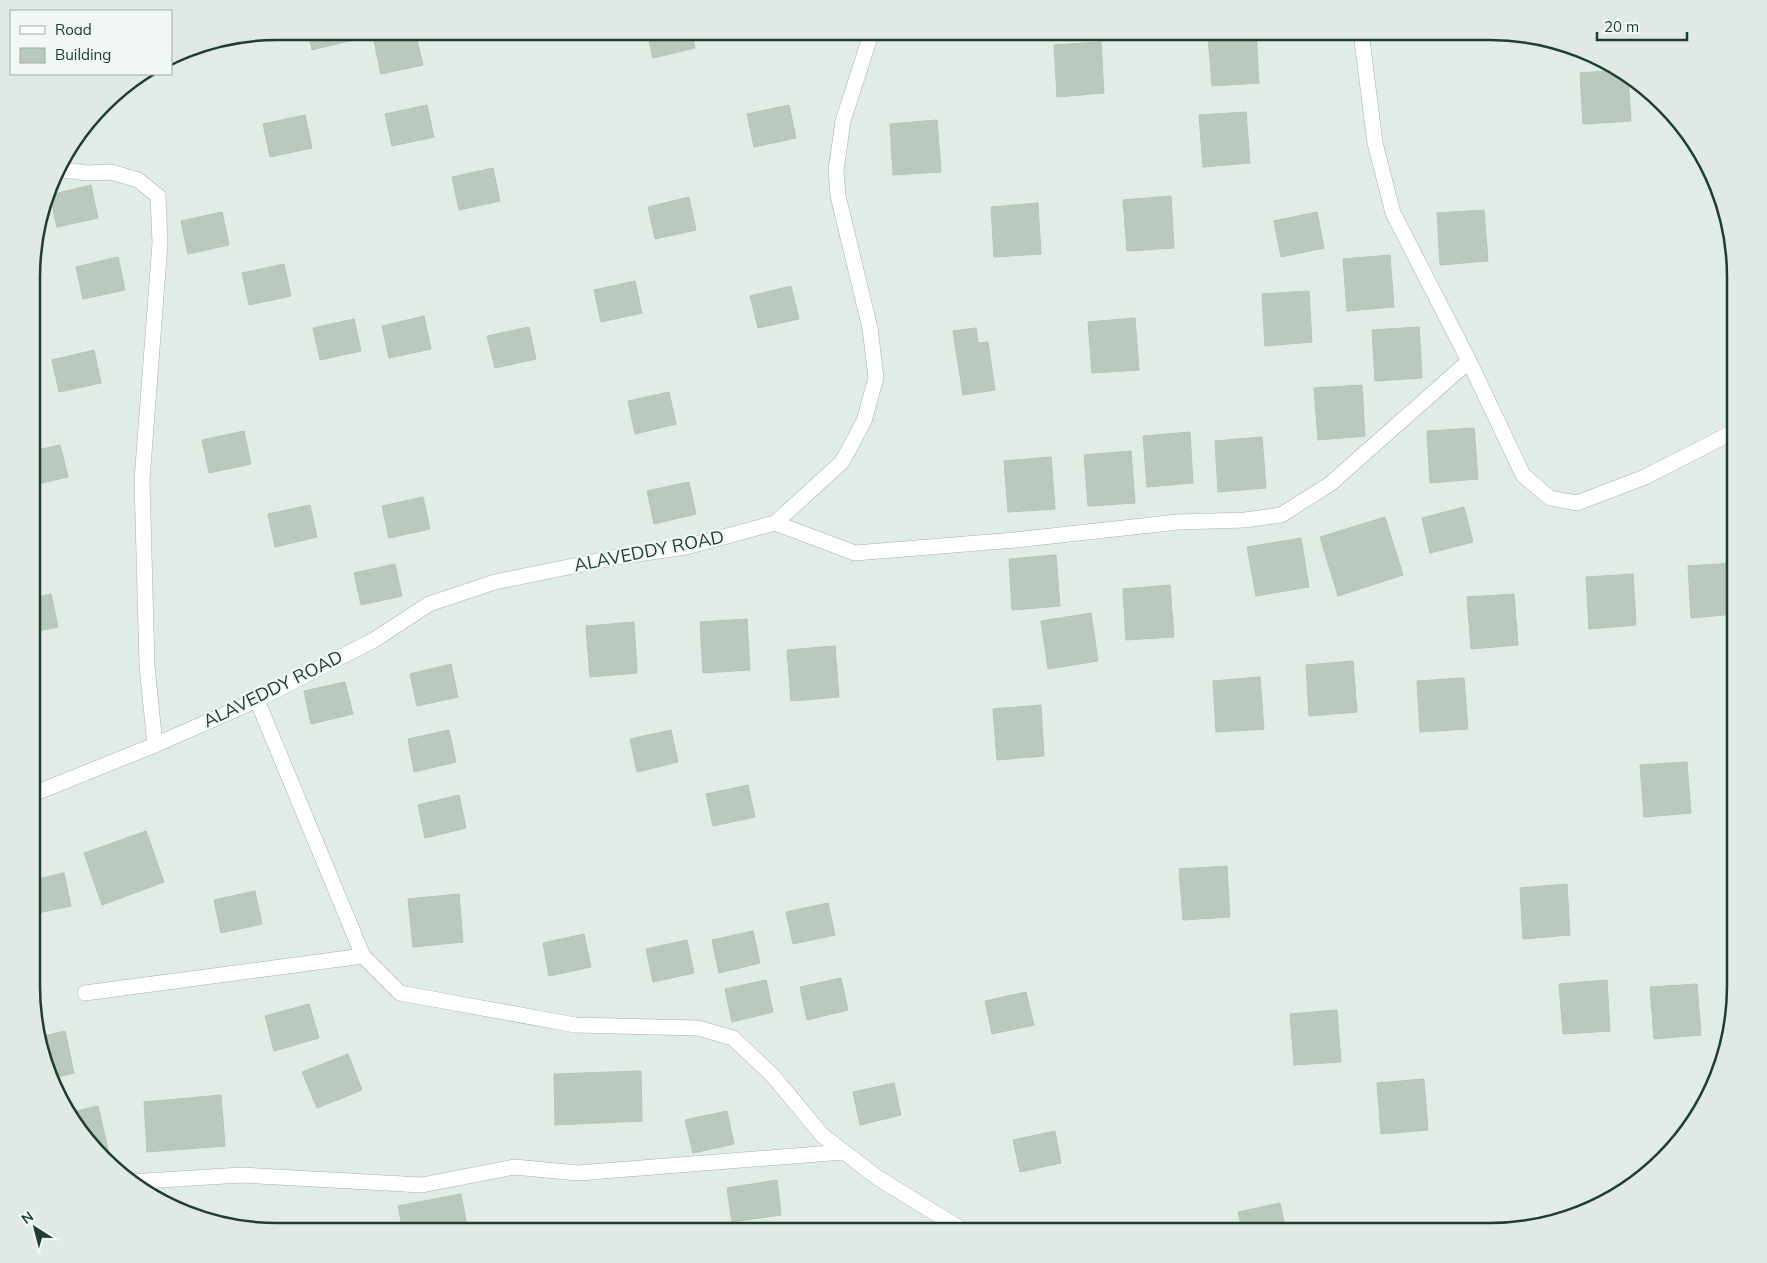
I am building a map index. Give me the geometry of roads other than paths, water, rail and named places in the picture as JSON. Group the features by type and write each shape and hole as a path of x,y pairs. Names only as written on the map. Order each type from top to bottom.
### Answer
{"street":[{"name":"ALAVEDDY ROAD","path":"40,791 155,745 257,700 374,640 429,604 495,582 617,557 686,547 775,523 842,462 864,421 876,378 870,328 838,196 836,170 838,145 843,121 869,40"},
{"path":"1362,40 1375,143 1393,213 1469,361 1523,475 1550,498 1577,503 1645,477 1727,435"},
{"path":"65,170 87,173 111,172 138,180 158,196 160,243 142,480 147,666 155,745"},
{"path":"775,523 855,553 1015,540 1178,522 1246,520 1282,515 1330,484 1469,361"},
{"path":"257,700 364,956 400,994 576,1024 698,1028 732,1038 773,1076 822,1135 878,1178 951,1223"},
{"path":"85,993 364,956"},
{"path":"143,1181 242,1175 422,1185 514,1168 578,1173 844,1152"}]}
